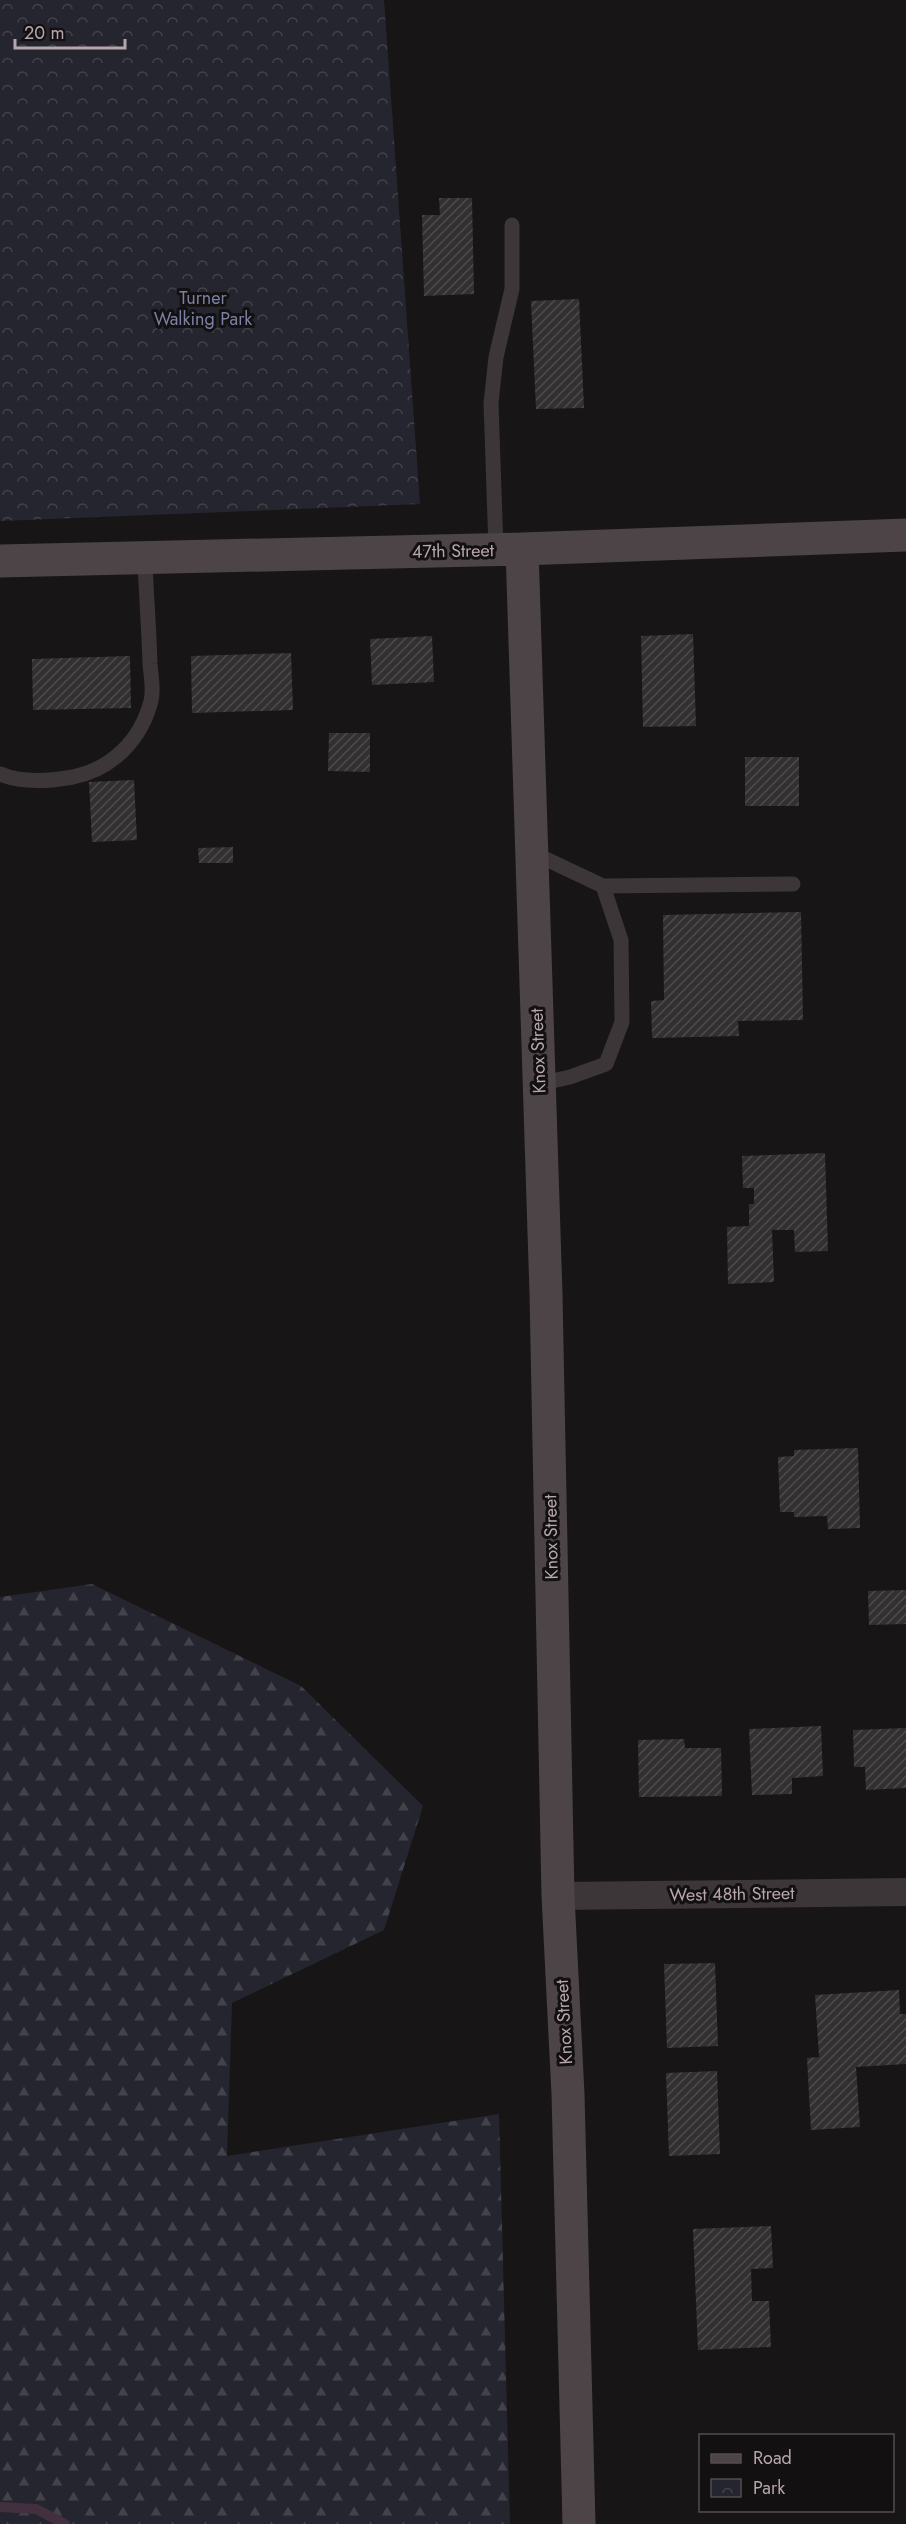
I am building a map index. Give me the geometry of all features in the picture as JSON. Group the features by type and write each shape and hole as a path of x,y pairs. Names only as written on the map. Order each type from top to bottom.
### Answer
{"street":[{"name":"47th Street","path":"0,561 509,549 906,535"},
{"name":"Knox Street","path":"509,549 531,852 546,1306 558,1896 568,2094 579,2524"},
{"name":"West 48th Street","path":"558,1896 906,1892"}],"lane":[{"path":"509,549 491,460 491,403 496,357 512,289 512,225"},
{"path":"0,774 10,779 57,780 84,775 111,762 130,745 143,722 152,699 145,558"},
{"path":"531,852 603,886 793,884"},
{"path":"539,1084 570,1077 606,1064 622,1022 621,940 603,886"}],"green space":[{"name":"Turner Walking Park","path":"0,0 384,0 420,504 0,521"},
{"path":"92,1584 301,1686 423,1806 384,1930 232,2003 227,2156 499,2114 510,2524 0,2524 0,1597"}],"building":[{"path":"439,198 472,198 474,294 424,296 422,215 440,215"},
{"path":"579,299 584,408 536,409 531,301"},
{"path":"693,634 696,726 643,727 641,636"},
{"path":"432,636 434,682 372,685 370,639"},
{"path":"291,653 293,710 192,713 191,656"},
{"path":"130,656 131,708 33,710 32,659"},
{"path":"329,733 370,733 370,772 328,771"},
{"path":"745,757 799,757 799,806 745,806"},
{"path":"134,780 137,840 92,842 89,782"},
{"path":"233,847 233,863 199,863 198,848"},
{"path":"801,912 803,1020 738,1021 739,1036 652,1038 651,1001 664,1000 663,915"},
{"path":"825,1153 828,1251 795,1252 794,1230 772,1230 774,1282 728,1284 727,1227 749,1226 749,1204 754,1204 754,1188 743,1188 742,1156"},
{"path":"858,1448 860,1528 828,1529 827,1516 794,1517 794,1512 780,1512 778,1457 794,1456 794,1450"},
{"path":"906,1590 906,1624 869,1625 868,1591"},
{"path":"821,1726 823,1776 792,1778 792,1794 752,1795 749,1729"},
{"path":"906,1728 906,1788 866,1790 865,1767 854,1767 853,1730"},
{"path":"684,1739 685,1748 721,1748 722,1796 639,1797 638,1740"},
{"path":"715,1963 718,2046 667,2048 664,1964"},
{"path":"899,1990 900,2014 906,2014 906,2064 856,2067 860,2127 811,2130 807,2058 819,2057 815,1995"},
{"path":"717,2071 720,2154 669,2156 666,2073"},
{"path":"771,2226 773,2268 751,2269 752,2301 769,2301 771,2347 698,2350 693,2229"}],"waterway":[{"path":"0,2507 36,2509 65,2524"}]}
